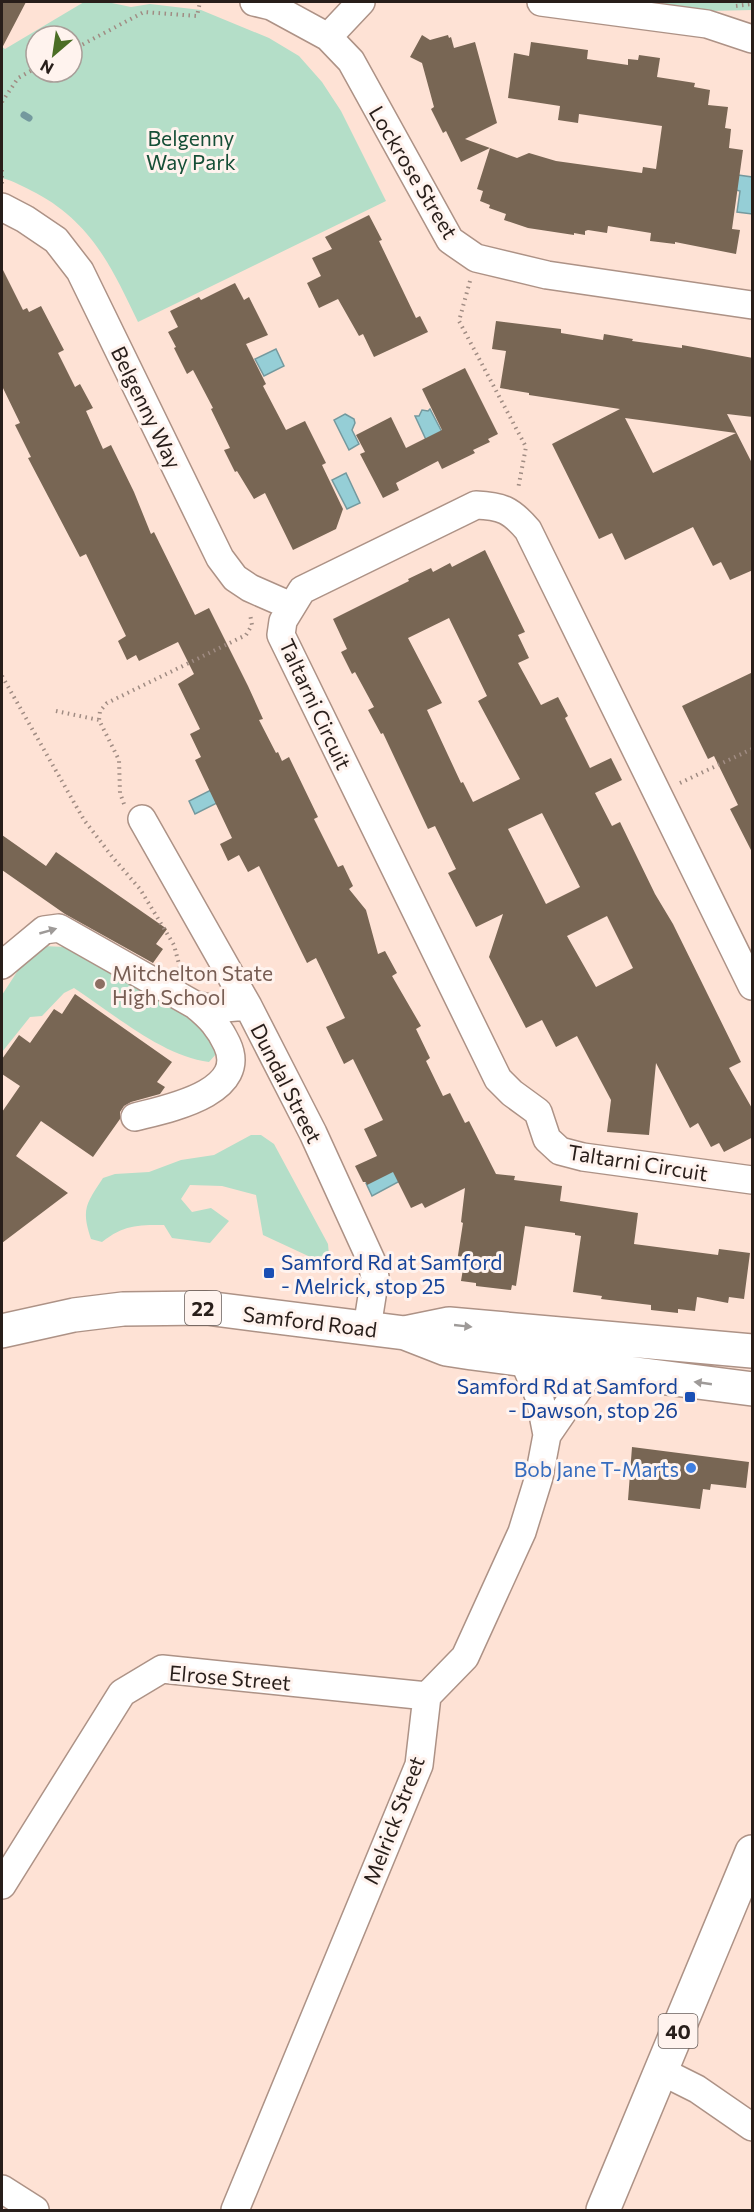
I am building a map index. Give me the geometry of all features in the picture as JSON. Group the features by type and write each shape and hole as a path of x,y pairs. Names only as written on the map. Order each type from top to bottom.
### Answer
{"main road":[{"name":"Samford Road","path":"2,1330 74,1315 123,1309 206,1308 405,1333 446,1349 753,1389"},
{"name":"Samford Road","path":"405,1333 449,1324 753,1351"},
{"name":"40","path":"603,2211 753,1852"}],"street":[{"name":"Lockrose Street","path":"254,2 271,6 328,37 351,61 450,240 476,258 547,275 753,305"},
{"path":"328,37 361,2"},
{"path":"541,2 707,24 753,39"},
{"name":"Belgenny Way","path":"2,207 56,240 80,271 220,558 236,578 291,606"},
{"name":"Taltarni Circuit","path":"514,514 491,506 476,505 302,590 283,621 281,635 498,1079 512,1093 538,1112 548,1139 560,1151 583,1157 753,1180"},
{"path":"514,514 528,530 753,986"},
{"name":"Dundal Street","path":"142,819 248,1006 313,1133 372,1260 375,1277 367,1328"},
{"path":"2,964 44,930 59,928 189,1003 218,1026 230,1052 231,1063 227,1075 220,1084 181,1105 135,1117"},
{"path":"189,1003 213,1009 248,1006"},
{"path":"427,1696 465,1657 525,1524 539,1477 547,1435 540,1399 523,1359"},
{"path":"547,1435 593,1368"},
{"name":"Elrose Street","path":"2,1886 122,1693 162,1669 427,1696"},
{"name":"Melrick Street","path":"235,2211 419,1765 427,1696"},
{"path":"661,2072 697,2089 753,2127"}],"path":[{"path":"84,44 144,12 197,16 200,2"},
{"path":"2,102 18,78 24,75"},
{"path":"476,258 459,321 526,447 514,514"},
{"path":"142,819 123,804 120,793 119,760 99,720 100,711 106,703 246,635 252,625 249,609 258,591"},
{"path":"2,676 84,820 141,889 174,945 189,1003"},
{"path":"56,711 99,720"},
{"path":"676,774 681,783 753,749"}],"green space":[{"name":"Belgenny Way Park","path":"84,2 107,2 131,7 150,4 201,10 269,38 299,56 322,82 341,111 386,201 138,322 109,265 98,248 72,218 36,193 2,178 2,47 5,49 24,38 24,84 84,84 84,24 47,24"},
{"path":"653,2 752,2 752,10 709,11"},
{"path":"43,946 65,947 102,964 155,999 203,1024 217,1053 209,1062 174,1052 156,1043 74,988 64,993 42,1016 30,1017 2,1052 2,995 24,961"},
{"path":"251,1135 261,1135 274,1144 328,1244 329,1255 319,1261 263,1235 256,1195 222,1186 190,1185 181,1199 192,1212 211,1208 229,1221 210,1243 172,1238 164,1225 131,1227 117,1232 102,1242 91,1239 86,1220 87,1207 103,1178 115,1174 149,1172 181,1160 214,1155"}],"water":[{"path":"738,175 752,177 752,214 737,212 740,191 736,190"},
{"path":"276,349 284,366 264,376 255,359"},
{"path":"430,409 444,436 428,444 415,416 419,416 422,410"},
{"path":"345,414 354,419 352,430 359,444 349,450 334,420"},
{"path":"346,473 360,503 347,509 332,480"},
{"path":"213,789 219,802 195,814 189,801"},
{"path":"394,1169 400,1181 372,1196 366,1183"}],"building":[{"path":"2,2 26,2 2,48"},
{"path":"422,35 430,40 448,35 449,38 451,37 454,48 475,42 497,123 465,139 490,148 461,162 446,131 443,133 431,109 434,107 422,63 410,57"},
{"path":"531,42 588,50 587,59 628,65 628,59 638,60 639,55 660,58 657,77 695,83 694,87 710,90 708,105 728,107 725,128 731,129 729,148 743,150 732,229 740,230 736,254 675,242 675,244 650,241 651,233 608,226 607,233 588,230 585,231 585,235 528,228 504,220 506,214 489,208 490,205 480,201 483,191 477,189 490,148 517,158 529,153 556,161 642,173 643,167 656,169 662,126 579,114 578,123 558,120 560,106 508,98 514,53 529,56"},
{"path":"369,215 416,318 420,316 428,332 374,357 363,334 359,336 338,299 319,308 307,283 321,276 312,258 332,249 325,237"},
{"path":"2,268 23,310 27,308 29,312 41,306 64,350 58,353 75,387 80,384 93,408 86,411 103,449 111,445 151,534 154,532 195,615 209,608 248,686 263,719 259,720 276,753 278,752 282,761 289,757 318,817 314,819 338,867 343,865 353,886 349,889 366,910 378,954 385,951 397,973 392,976 421,1026 416,1029 430,1058 426,1061 443,1096 450,1093 465,1123 469,1121 496,1174 515,1176 514,1180 562,1186 560,1201 638,1213 634,1244 718,1255 719,1249 750,1253 744,1299 729,1297 728,1303 697,1297 695,1311 678,1309 678,1313 651,1310 651,1305 601,1299 602,1296 573,1292 581,1236 575,1233 525,1226 516,1286 512,1285 511,1290 476,1286 476,1283 461,1281 463,1269 456,1268 463,1223 461,1222 465,1188 425,1208 422,1203 411,1208 393,1172 367,1185 363,1182 355,1166 377,1156 364,1129 383,1120 353,1059 344,1064 326,1027 345,1018 316,958 307,963 259,866 248,872 239,855 228,861 220,844 232,838 195,760 201,757 190,734 200,729 178,684 194,674 178,642 139,661 136,655 127,660 118,641 126,636 86,554 80,557 28,458 31,457 15,425 20,423 2,386"},
{"path":"235,283 244,300 249,297 268,335 246,344 266,384 263,386 286,430 305,421 326,463 322,465 343,509 336,529 293,550 265,493 254,499 237,471 235,472 224,450 230,448 211,409 213,408 193,370 187,374 168,332 178,327 170,311 199,297 201,300"},
{"path":"496,321 561,329 561,333 603,340 604,334 633,339 632,341 682,348 682,345 753,358 753,417 727,414 753,465 753,570 730,580 721,562 713,566 693,527 625,560 612,533 599,539 552,444 620,409 529,395 529,393 500,388 506,351 492,349","holes":["625,418 736,433 653,473"]},
{"path":"465,368 498,434 488,439 490,442 473,450 475,453 442,469 438,461 396,483 399,490 383,498 360,454 365,452 356,435 391,417 406,448 442,430 422,389"},
{"path":"485,550 525,632 518,635 529,658 518,663 541,705 558,697 568,716 565,718 590,768 611,758 622,780 595,793 612,826 620,822 741,1062 729,1068 753,1110 753,1137 724,1152 719,1143 711,1147 698,1123 690,1128 656,1063 649,1135 607,1132 611,1100 577,1036 556,1047 542,1020 526,1028 489,957 503,914 476,927 448,873 456,869 435,826 428,829 383,733 381,734 368,710 374,707 355,672 352,674 341,652 347,649 333,619 431,568 433,572 450,563 452,567","holes":["449,618 487,696 478,701 520,779 473,802 463,782 461,783 427,710 442,703 408,638","542,813 580,887 546,904 508,829","607,916 633,968 596,987 567,936"]},
{"path":"753,672 753,854 730,809 738,805 714,756 708,759 682,706"},
{"path":"2,835 46,866 56,852 167,929 156,944 163,949 153,963 65,914 2,870"},
{"path":"75,994 172,1062 157,1082 165,1087 160,1094 124,1106 120,1112 120,1119 93,1157 41,1121 16,1156 68,1193 2,1243 2,1112 20,1086 2,1074 2,1059 19,1035 30,1043 54,1009 62,1014"},
{"name":"Bob Jane T-Marts","path":"632,1447 749,1462 746,1488 711,1484 710,1490 703,1489 700,1509 628,1500"}],"waterway":[{"path":"24,115 29,118"}],"place":[{"name":"Mitchelton State High School","path":"100,984"},
{"name":"Samford Rd at Samford - Melrick, stop 25","path":"269,1273"},
{"name":"Samford Rd at Samford - Dawson, stop 26","path":"690,1397"},
{"name":"Bob Jane T-Marts","path":"691,1468"}]}
